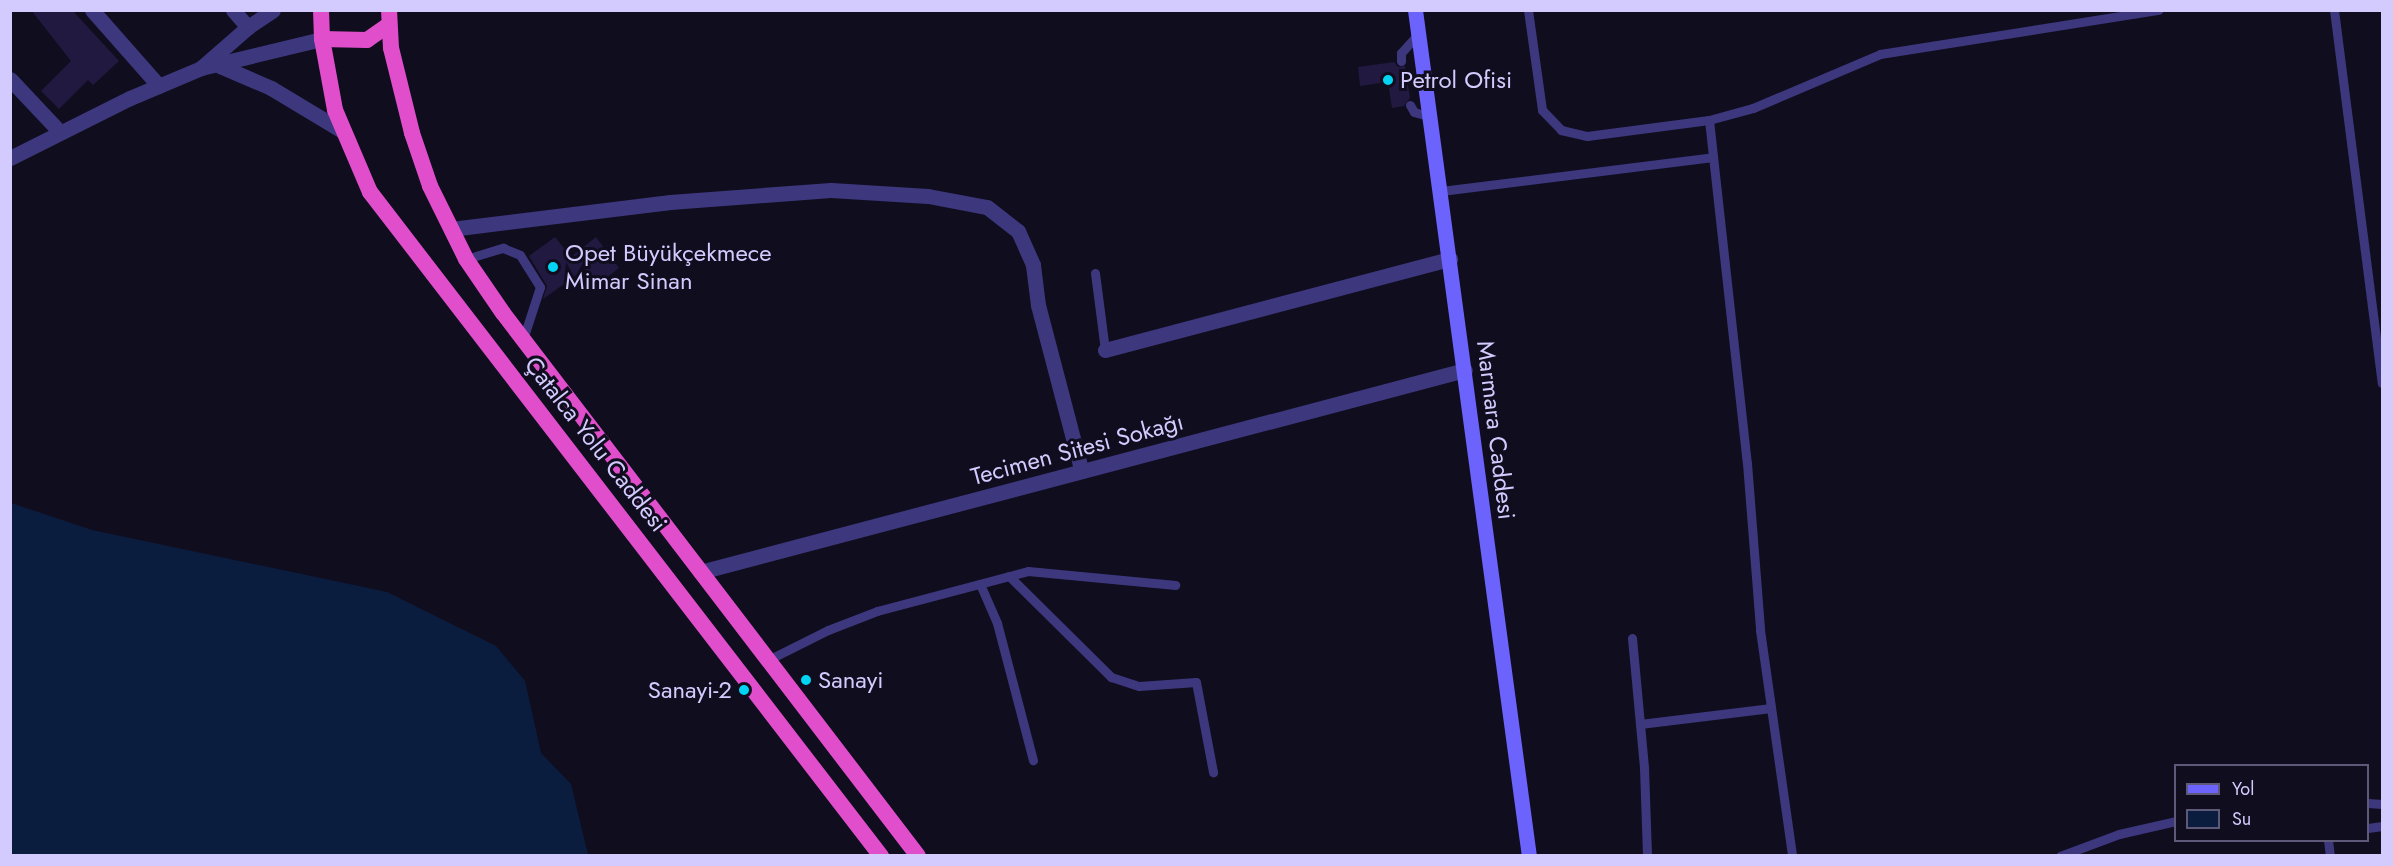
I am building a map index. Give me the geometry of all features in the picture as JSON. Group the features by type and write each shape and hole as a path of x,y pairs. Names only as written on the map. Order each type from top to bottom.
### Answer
{"highway":[{"name":"Çatalca Yolu Caddesi","path":"321,10 322,39 341,130 370,192 398,232 629,524 881,855"},
{"name":"Çatalca Yolu Caddesi","path":"388,18 412,133 451,229 466,259 700,572 918,855"},
{"path":"322,39 367,40 388,18"}],"main road":[{"name":"Marmara Caddesi","path":"1415,10 1432,117 1529,855"}],"street":[{"path":"92,10 159,86"},
{"path":"233,10 248,27"},
{"path":"201,68 248,27 273,10"},
{"path":"10,158 60,132 201,68 220,66 322,39"},
{"path":"220,66 278,92 341,130"},
{"path":"10,79 60,132"},
{"path":"451,229 670,202 831,190 928,196 987,207 1018,231 1033,265 1038,305 1081,469"},
{"path":"1105,350 1450,260"},
{"name":"Tecimen Sitesi Sokağı","path":"700,572 1081,469 1465,370"}],"lane":[{"path":"1528,10 1538,101 1547,118 1561,130 1587,136 1709,120 1753,108 1880,54 2159,10"},
{"path":"2334,10 2382,383"},
{"path":"1401,61 1401,53 1419,33"},
{"path":"1410,105 1414,112 1432,117"},
{"path":"1709,120 1747,464 1760,630 1792,855"},
{"path":"1441,191 1713,157"},
{"path":"466,259 503,248 520,255 540,287 524,339"},
{"path":"1095,273 1105,350"},
{"path":"768,660 828,630 877,611 1028,571 1175,585"},
{"path":"1009,576 1111,677 1139,686 1196,682 1213,772"},
{"path":"980,584 997,623 1033,760"},
{"path":"1632,638 1640,724 1647,855"},
{"path":"1640,724 1771,708"},
{"path":"2060,855 2119,834 2174,821"}],"water":[{"path":"11,503 92,530 387,592 496,646 525,681 541,753 571,784 588,855 11,855"}],"building":[{"path":"31,10 72,10 119,61 93,85 88,80 59,109 41,91 71,61"},
{"path":"1394,62 1398,67 1405,66 1410,98 1404,106 1392,108 1388,82 1360,86 1358,67"},
{"path":"555,237 571,257 596,237 619,268 597,285 585,269 543,299 547,286 529,256"}],"place":[{"name":"Petrol Ofisi","path":"1388,80"},
{"name":"Opet Büyükçekmece Mimar Sinan","path":"553,267"},
{"name":"Sanayi","path":"806,680"},
{"name":"Sanayi-2","path":"744,690"}]}
